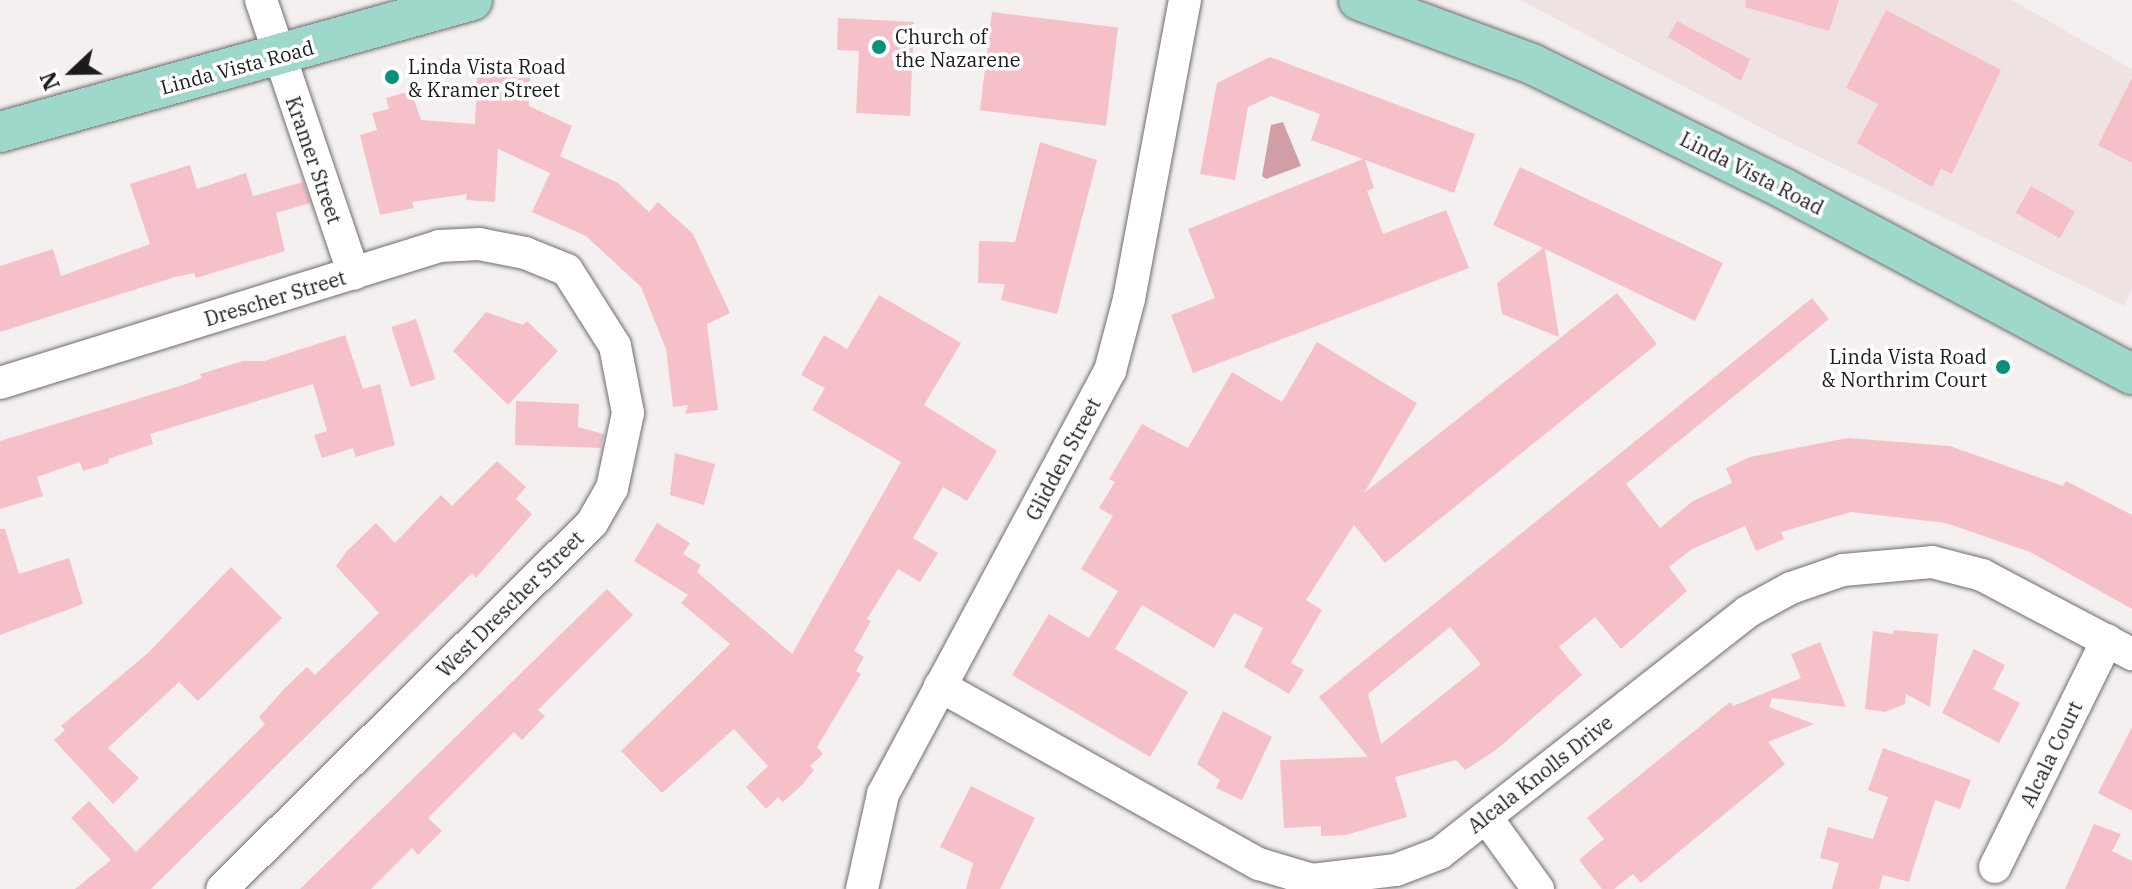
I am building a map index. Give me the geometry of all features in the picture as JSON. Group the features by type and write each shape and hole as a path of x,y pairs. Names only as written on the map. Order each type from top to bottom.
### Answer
{"main road":[{"name":"Linda Vista Road","path":"0,132 472,0"},
{"name":"Linda Vista Road","path":"1359,0 1532,64 1795,195 2132,374"}],"street":[{"name":"Kramer Street","path":"261,0 354,274"},
{"name":"Glidden Street","path":"862,889 883,794 1110,371 1129,299 1185,0"},
{"name":"Drescher Street","path":"0,383 439,246 479,244 525,253 551,266"},
{"name":"West Drescher Street","path":"222,889 592,523 612,488 628,413 615,346 567,270 551,266"},
{"name":"Alcala Knolls Drive","path":"940,686 1256,876 1312,880 1396,870 1440,853 1747,612 1791,588 1843,570 1932,562 1982,575 2120,647"},
{"name":"Alcala Court","path":"1995,867 2120,647"},
{"path":"1486,817 1538,889"}],"shaded area":[{"path":"1520,0 2012,0 2132,69 2132,289 2124,306 1777,136"},
{"path":"1283,122 1301,166 1266,179 1262,176 1271,125"}],"building":[{"path":"1746,0 1839,0 1829,31 1745,7"},
{"path":"1886,10 2001,70 1952,174 1941,169 1932,187 1857,143 1878,104 1846,88"},
{"path":"992,12 1118,27 1106,126 980,110"},
{"path":"838,18 914,22 910,116 856,113 859,51 837,50"},
{"path":"1677,21 1750,59 1741,81 1668,37"},
{"path":"1270,57 1475,134 1454,193 1365,160 1374,188 1367,191 1383,234 1446,210 1469,268 1193,373 1171,315 1215,298 1188,229 1363,159 1311,140 1320,114 1271,96 1248,107 1235,180 1200,174 1217,83"},
{"path":"504,74 530,77 529,106 572,126 560,156 618,183 649,212 658,202 693,234 730,313 707,324 718,410 685,414 688,405 673,407 666,349 641,287 586,236 532,212 550,173 498,149 495,202 466,200 467,194 412,202 414,208 380,215 360,135 377,130 372,113 389,109 386,98 411,91 421,120 475,124 477,76"},
{"path":"2132,78 2132,163 2098,145"},
{"path":"1040,142 1097,160 1057,314 1001,300 1005,284 978,283 979,241 1015,242"},
{"path":"190,165 197,189 246,173 253,196 303,182 310,203 276,213 285,251 196,278 194,273 175,277 0,332 0,266 53,249 61,276 150,244 130,184"},
{"path":"1520,167 1723,263 1695,321 1545,249 1559,337 1502,314 1497,283 1543,248 1493,225"},
{"path":"2031,186 2075,212 2060,238 2016,213"},
{"path":"1617,293 1657,344 1385,563 1354,525 1306,600 1322,610 1291,663 1304,670 1289,694 1244,667 1263,628 1234,613 1214,648 1142,605 1115,649 1188,692 1150,757 1012,675 1049,614 1089,638 1118,591 1081,569 1113,516 1099,508 1115,482 1109,479 1142,424 1188,448 1232,372 1282,402 1317,342 1417,403 1364,493"},
{"path":"879,295 961,343 924,405 997,451 967,501 943,487 913,538 938,553 920,582 898,569 867,619 871,621 854,651 864,657 856,671 861,674 817,747 823,754 810,766 814,770 802,785 783,802 778,797 766,809 746,787 768,766 734,729 662,793 621,751 730,644 681,603 688,595 634,561 657,523 690,543 683,554 701,565 697,572 792,654 901,462 812,410 825,388 801,375 824,335 847,349"},
{"path":"1812,298 1829,319 1626,484 1660,528 1693,501 1732,483 1726,468 1750,457 1848,438 1950,446 2063,486 2066,481 2132,515 2132,609 2030,552 1946,523 1851,512 1781,532 1784,539 1756,551 1745,526 1692,549 1669,567 1687,591 1621,649 1595,617 1559,647 1582,675 1496,750 1465,770 1456,760 1395,777 1407,817 1346,835 1321,836 1321,826 1284,828 1280,760 1368,757 1319,697","holes":["1450,627 1481,664 1381,744 1368,694"]},
{"path":"486,312 523,325 527,321 558,351 508,405 453,351"},
{"path":"416,319 435,379 411,387 391,327"},
{"path":"345,335 363,389 380,384 395,445 356,457 353,448 322,458 314,435 327,431 313,384 150,434 153,444 108,459 109,463 83,471 80,462 37,477 43,496 0,509 0,441 183,385 202,378 200,374 243,361 264,361"},
{"path":"516,401 579,404 578,427 604,434 601,448 515,445"},
{"path":"675,453 715,464 704,505 670,495"},
{"path":"497,461 526,487 516,499 532,514 476,578 472,573 151,889 75,889 111,860 71,818 89,801 136,852 265,724 259,717 285,688 307,667 315,675 379,613 336,566 347,551 376,523 395,543 441,495 452,506"},
{"path":"0,529 5,529 19,574 69,558 83,604 0,635"},
{"path":"231,567 282,618 198,701 179,682 108,748 139,778 113,804 54,740 65,730 61,726 149,652"},
{"path":"607,589 633,615 538,710 545,716 522,740 514,732 428,818 442,831 418,855 412,848 371,889 300,889"},
{"path":"1894,630 1938,634 1930,707 1906,694 1905,704 1885,712 1865,709 1873,631 1893,634"},
{"path":"1820,642 1846,707 1772,698 1769,707 1814,724 1768,742 1785,764 1641,883 1633,874 1614,889 1602,889 1579,860 1604,839 1587,818 1730,702 1733,706 1801,678 1791,654"},
{"path":"1974,649 2005,665 1993,689 2020,703 1999,743 1942,713"},
{"path":"1223,711 1272,737 1242,800 1216,788 1220,780 1197,764"},
{"path":"2132,727 2132,811 2098,793"},
{"path":"1883,748 1971,780 1960,809 1935,800 1909,882 1883,875 1879,889 1832,889 1839,863 1820,858 1828,827 1873,839 1888,797 1868,790"},
{"path":"971,786 1035,818 1000,889 966,889 973,863 940,847"},
{"path":"2094,824 2121,834 2112,851 2132,861 2132,889 2065,889"}],"place":[{"name":"Church of the Nazarene","path":"879,47"},
{"name":"Linda Vista Road & Kramer Street","path":"392,77"},
{"name":"Linda Vista Road & Northrim Court","path":"2003,367"}]}
